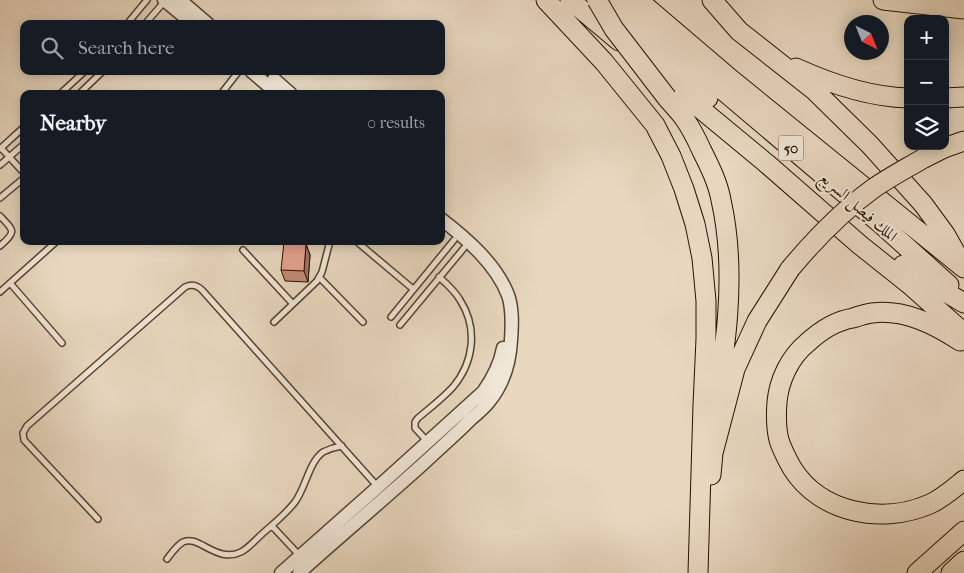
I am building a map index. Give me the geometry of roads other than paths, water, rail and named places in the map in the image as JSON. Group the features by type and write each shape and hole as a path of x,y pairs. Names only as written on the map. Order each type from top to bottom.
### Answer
{"highway":[{"path":"546,0 604,62 656,125 675,164 695,224 702,258 706,300 699,573"},
{"path":"570,0 766,163 964,333"},
{"path":"597,0 614,29 683,117 695,136 713,173 721,199 727,228 729,290 723,359 709,440 714,453"},
{"path":"597,0 647,46 882,250 922,278 964,303"},
{"name":"الملك فيصل السريع","path":"616,0 881,224 964,298"},
{"name":"الملك فيصل السريع","path":"638,0 733,81 963,267"},
{"path":"883,0 964,9"},
{"path":"717,6 744,36 814,90 897,174 935,219 963,267"},
{"path":"772,58 812,76 849,89 904,98"},
{"path":"949,98 964,97"},
{"path":"699,573 714,453 735,369 757,321 790,269 829,225 874,188 899,172 944,148 964,141"},
{"path":"964,343 929,323 896,313 870,314 835,324 801,348 786,370 778,397 777,429 783,451 796,474 806,485 832,504 855,512 892,514 912,510 937,500 964,480"},
{"path":"917,573 964,531"},
{"path":"951,573 964,562"}],"street":[{"path":"165,0 188,20"},
{"path":"180,0 203,20"},
{"path":"256,75 273,90"},
{"path":"269,75 286,90"},
{"path":"281,573 382,491 432,447 488,403 499,387 507,368 511,346 511,309 508,296 490,266 474,248 445,222"},
{"path":"432,447 483,392 501,360 504,339 504,320 499,295 492,282 482,267 445,233"},
{"path":"299,573 382,491"}],"lane":[{"path":"130,20 147,0"},
{"path":"148,20 165,0"},
{"path":"64,90 80,75"},
{"path":"86,90 99,75"},
{"path":"224,90 236,75"},
{"path":"20,131 1,148 20,168"},
{"path":"1,163 20,147"},
{"path":"0,198 20,181"},
{"path":"0,216 12,231 10,237 0,246"},
{"path":"400,325 439,277 459,244"},
{"path":"391,317 413,289 459,244"},
{"path":"0,292 53,245"},
{"path":"274,322 319,277 329,245"},
{"path":"361,245 413,289"},
{"path":"243,250 293,304"},
{"path":"319,277 363,322"},
{"path":"432,447 415,428 415,422 452,388 459,379 465,368 472,345 470,321 466,309 456,294 439,277"},
{"path":"10,283 62,343"},
{"path":"98,519 24,440 23,433 27,426 189,286 196,286 202,290 382,491"},
{"path":"406,298 416,305"},
{"path":"166,559 179,545 187,541 223,554 235,554 246,548 289,510 305,484 318,457 329,449 342,446"},
{"path":"272,526 300,556"}]}
